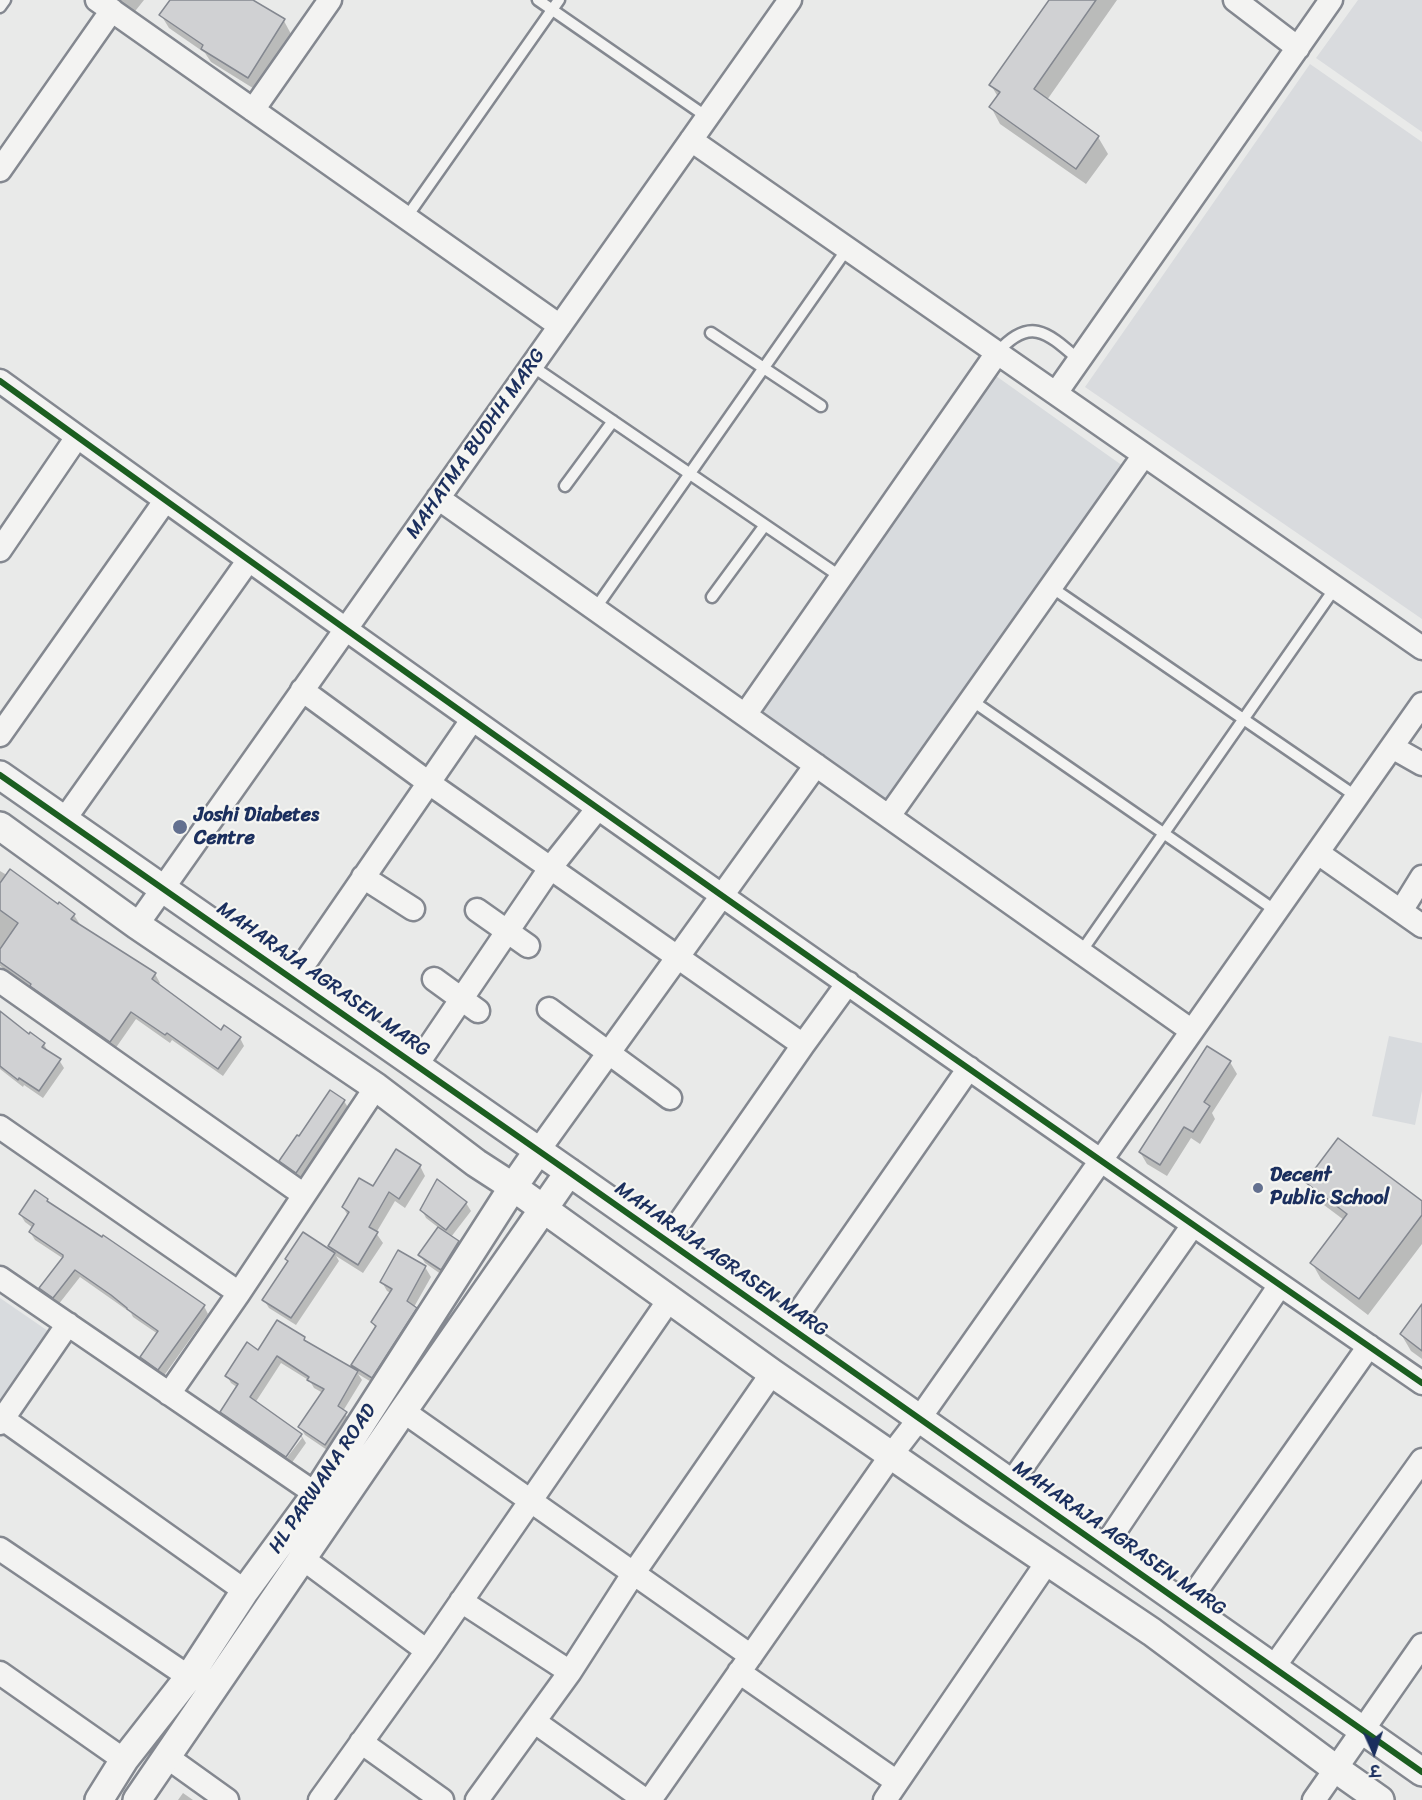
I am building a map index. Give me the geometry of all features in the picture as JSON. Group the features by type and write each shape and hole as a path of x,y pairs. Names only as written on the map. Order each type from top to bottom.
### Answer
{"street":[{"path":"253,110 330,0"},
{"name":"MAHATMA BUDHH MARG","path":"137,925 790,0"},
{"path":"1235,0 1298,48"},
{"path":"1056,393 1331,0"},
{"path":"0,170 104,5 560,326"},
{"path":"691,140 1422,648"},
{"path":"745,715 997,353"},
{"path":"0,381 472,720 1422,1383"},
{"path":"0,550 77,437"},
{"path":"889,816 1144,455"},
{"path":"438,498 1192,1030"},
{"path":"0,735 165,501"},
{"path":"64,820 248,561"},
{"path":"302,690 429,783 803,1045"},
{"path":"650,1800 1422,704"},
{"path":"293,980 472,720"},
{"path":"1392,747 1422,764"},
{"path":"538,1151 816,765"},
{"name":"MAHARAJA AGRASEN MARG","path":"0,775 1422,1772"},
{"path":"416,1065 470,1005 507,931 551,867 597,808"},
{"path":"0,826 137,925 376,1087 476,1163 513,1187 772,1373 1152,1632 1380,1800"},
{"path":"1318,853 1422,926"},
{"path":"363,877 413,909"},
{"path":"1401,911 1422,877"},
{"path":"477,910 528,946"},
{"path":"434,979 470,1005"},
{"path":"0,981 304,1195"},
{"path":"666,1242 848,983"},
{"path":"549,1009 670,1098"},
{"path":"789,1327 969,1068"},
{"path":"169,1394 376,1087"},
{"path":"0,1127 239,1293"},
{"name":"HL PARWANA ROAD","path":"99,1800 124,1760 189,1677 245,1591 316,1494 538,1151"},
{"name":"HL PARWANA ROAD","path":"137,1800 569,1172"},
{"path":"1011,1483 1194,1225"},
{"path":"0,1278 316,1494"},
{"path":"1103,1549 1280,1285"},
{"path":"320,1800 427,1651 669,1300"},
{"path":"68,1324 1,1421 245,1591"},
{"path":"1185,1607 1369,1346"},
{"path":"477,1800 535,1722 633,1574 772,1373"},
{"path":"403,1411 633,1574 745,1664 891,1791 1048,1561"},
{"path":"1273,1668 1422,1460"},
{"path":"0,1549 189,1677"},
{"path":"302,1558 427,1651"},
{"path":"461,1601 570,1671"},
{"path":"1314,1800 1422,1645"},
{"path":"0,1673 124,1760"},
{"path":"535,1722 645,1800"},
{"path":"361,1742 442,1800"},
{"path":"167,1757 227,1800"}],"lane":[{"path":"0,7 5,0"},
{"path":"538,0 555,5 707,117"},
{"path":"406,218 555,5"},
{"path":"595,609 847,249"},
{"path":"997,353 1007,341 1016,335 1035,331 1056,340 1079,360"},
{"path":"711,333 821,406"},
{"path":"532,366 841,577"},
{"path":"565,486 613,422"},
{"path":"712,597 765,525"},
{"path":"1051,587 1357,797"},
{"path":"1080,952 1335,588"},
{"path":"971,700 1276,911"}],"shaded area":[{"path":"1358,0 1422,0 1422,132 1316,58"},
{"path":"1310,64 1422,142 1422,619 1085,387"},
{"path":"996,376 1123,466 885,800 758,710"},
{"path":"1389,1036 1422,1043 1422,1091 1415,1125 1372,1116"},
{"path":"0,1298 48,1331 0,1400"}],"building":[{"path":"170,0 253,0 285,19 248,78 201,49 203,45 159,15"},
{"path":"1049,0 1096,0 1034,89 1099,136 1076,169 989,107 1000,92 989,85"},
{"path":"10,869 75,914 71,919 156,973 152,979 221,1030 224,1025 241,1037 218,1069 167,1033 165,1035 131,1012 110,1042 0,962 0,949 18,923 0,910 0,883"},
{"path":"0,1011 29,1034 30,1032 45,1043 42,1047 61,1059 39,1091 19,1078 18,1080 0,1066"},
{"path":"1207,1046 1231,1061 1204,1102 1210,1106 1193,1132 1184,1127 1160,1165 1139,1152"},
{"path":"330,1090 345,1100 296,1173 279,1161"},
{"path":"1338,1138 1422,1201 1422,1215 1359,1299 1310,1263 1347,1214 1305,1182"},
{"path":"396,1149 421,1165 399,1199 389,1192 369,1227 378,1232 358,1265 328,1246 349,1212 342,1207 359,1178 373,1186"},
{"path":"437,1179 467,1202 446,1230 420,1210"},
{"path":"35,1190 48,1199 47,1201 102,1237 103,1235 205,1305 158,1370 140,1357 158,1331 75,1270 53,1298 39,1288 63,1255 29,1232 34,1224 19,1214"},
{"path":"438,1227 459,1241 441,1270 418,1255"},
{"path":"303,1232 335,1253 291,1318 262,1300 288,1261 285,1259"},
{"path":"398,1250 426,1266 407,1301 417,1308 372,1378 351,1365 376,1326 371,1322 392,1289 380,1282"},
{"path":"1422,1304 1422,1351 1400,1334"},
{"path":"277,1320 305,1337 304,1340 358,1371 338,1406 347,1412 325,1445 298,1427 324,1389 307,1380 309,1377 277,1356 250,1397 302,1434 286,1457 220,1412 238,1384 225,1376 247,1342 258,1350"}],"cycle path":[{"path":"0,381 353,635 708,886 1422,1383"},
{"path":"0,775 1422,1772"}],"place":[{"name":"Joshi Diabetes Centre","path":"180,827"},
{"name":"Decent Public School","path":"1258,1188"}]}
